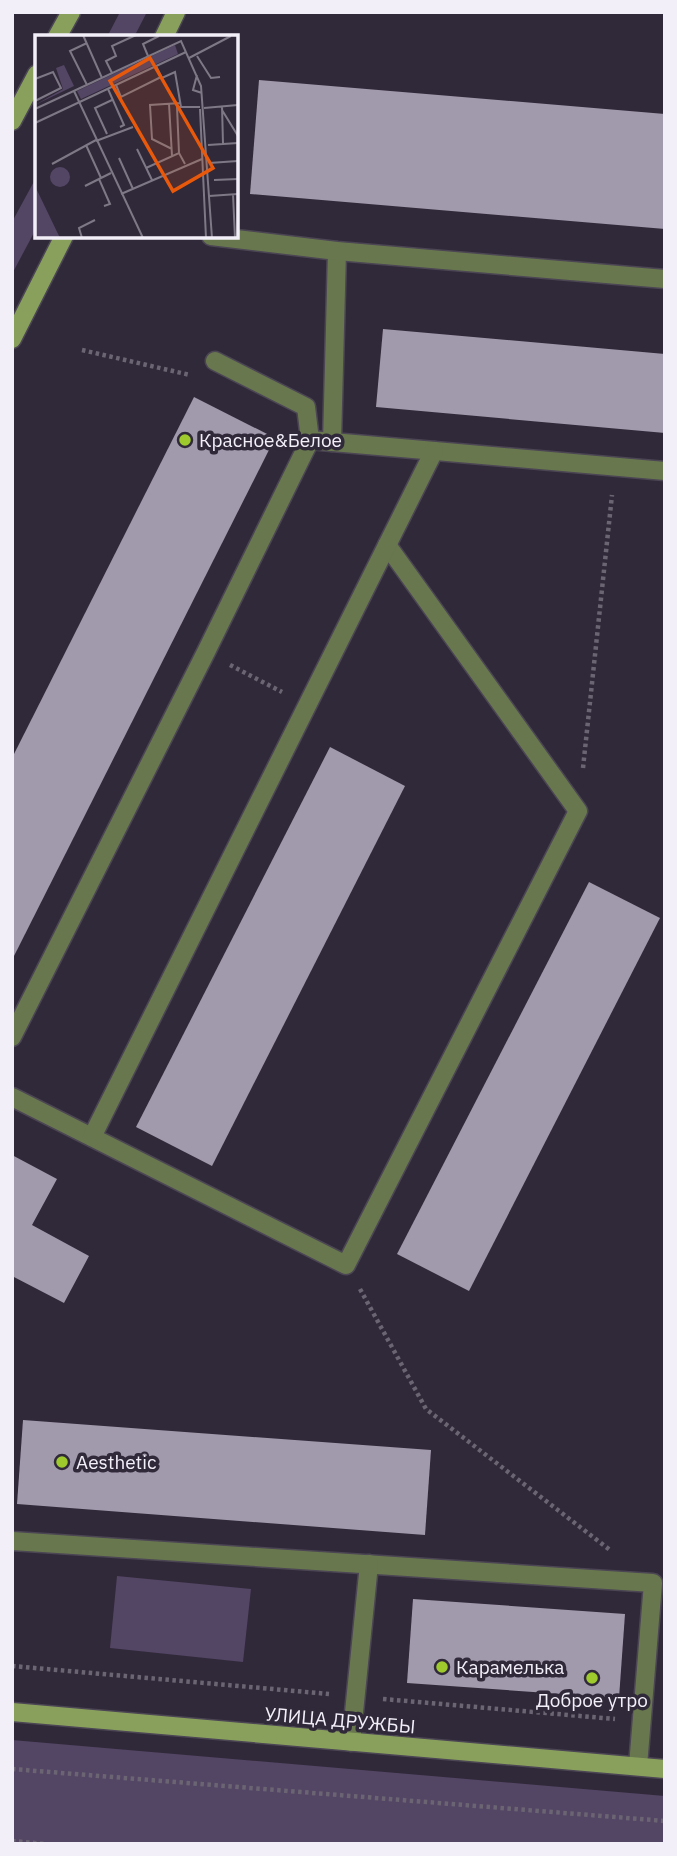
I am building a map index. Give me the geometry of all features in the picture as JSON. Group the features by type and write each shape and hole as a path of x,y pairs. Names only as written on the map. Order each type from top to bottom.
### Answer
{"main road":[{"path":"58,35 71,12"},
{"path":"165,35 176,12"},
{"path":"12,121 35,78"},
{"path":"12,339 63,238"},
{"name":"УЛИЦА ДРУЖБЫ","path":"12,1712 665,1769"}],"street":[{"path":"228,238 337,251 665,278"},
{"path":"332,442 337,251"},
{"path":"12,1037 310,440 306,407 215,361"},
{"path":"310,440 665,471"},
{"path":"92,1137 434,451"},
{"path":"12,1097 346,1265 578,811 387,545"},
{"path":"12,1541 653,1583 656,1653 638,1766"},
{"path":"351,1742 369,1564"}],"path":[{"path":"82,350 204,378 215,361"},
{"path":"578,811 615,466"},
{"path":"206,652 307,705"},
{"path":"346,1265 426,1409 653,1583"},
{"path":"12,1769 665,1821"},
{"path":"12,1841 46,1844"}],"shaded area":[{"path":"120,12 147,12 135,35 108,35"},
{"path":"35,180 35,231 12,274 12,222"},
{"path":"117,1576 251,1589 243,1662 110,1648"},
{"path":"12,1740 665,1796 665,1844 12,1844"}],"building":[{"path":"259,80 665,114 665,229 250,194"},
{"path":"383,329 665,354 665,433 376,407"},
{"path":"194,397 275,438 12,960 12,758"},
{"path":"330,747 405,786 212,1166 136,1127"},
{"path":"589,882 660,918 469,1291 397,1254"},
{"path":"12,1155 57,1179 32,1225 89,1256 64,1303 12,1276"},
{"path":"23,1420 431,1450 425,1535 17,1504"},
{"path":"413,1599 625,1614 619,1698 407,1683"}],"place":[{"name":"Красное&Белое","path":"185,440"},
{"name":"Aesthetic","path":"62,1462"},
{"name":"Карамелька","path":"442,1667"},
{"name":"Доброе утро","path":"592,1678"}]}
